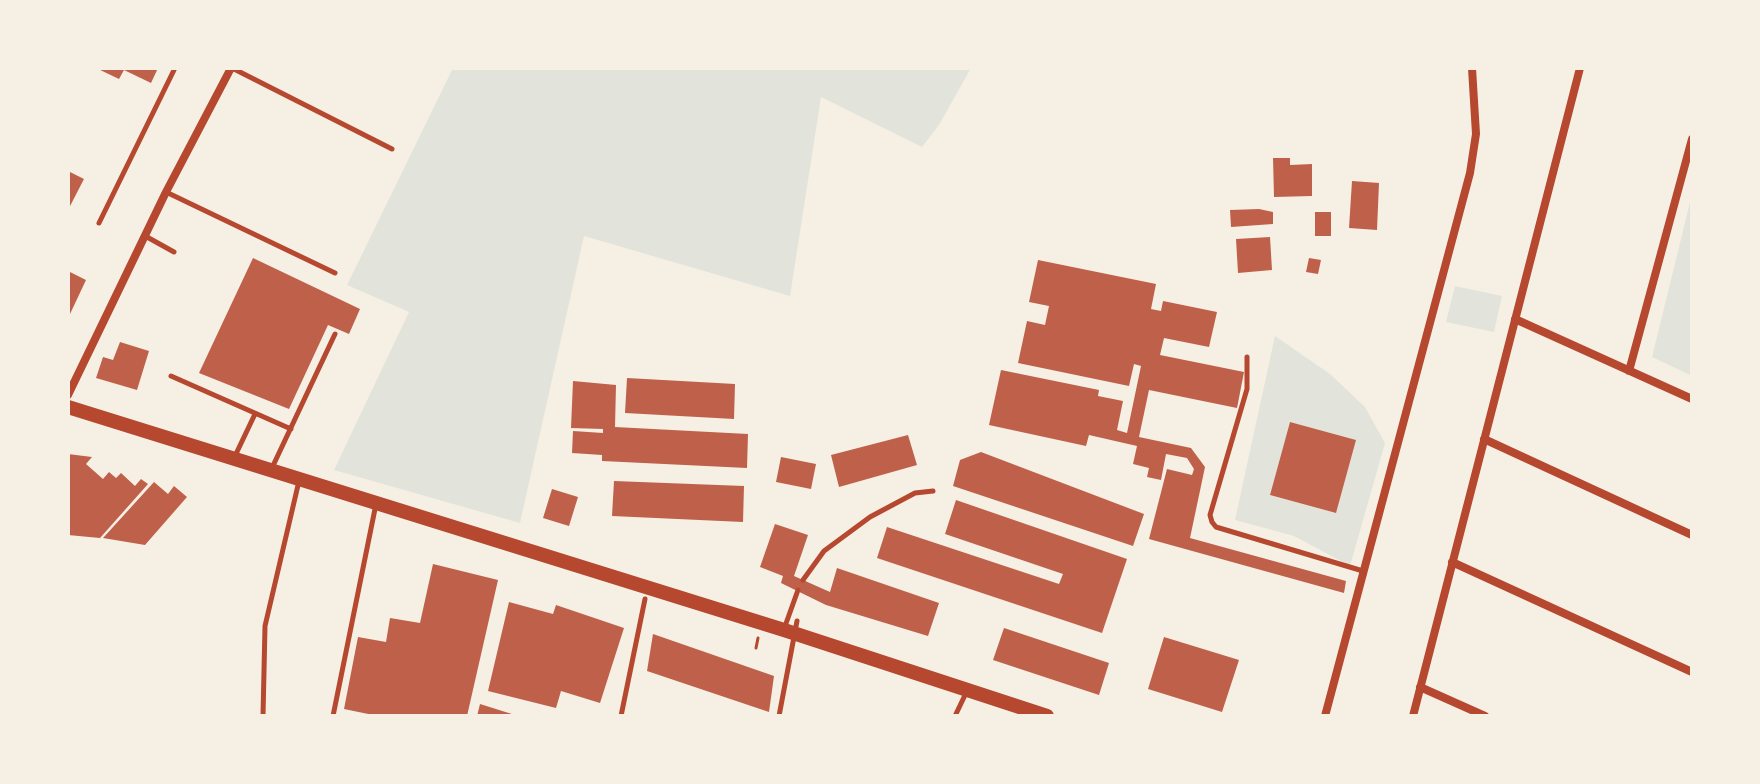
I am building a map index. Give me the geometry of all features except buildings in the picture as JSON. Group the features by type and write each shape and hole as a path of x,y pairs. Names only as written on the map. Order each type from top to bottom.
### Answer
{"main road":[{"path":"68,397 203,444 234,460"},
{"path":"68,407 792,629 1047,716"}],"street":[{"path":"68,397 166,192 232,68"},
{"path":"1325,716 1470,173 1476,134 1472,68"},
{"path":"1413,716 1580,68"},
{"path":"1629,371 1692,139"},
{"path":"1515,319 1692,399"},
{"path":"1484,439 1692,535"},
{"path":"1452,562 1692,672"},
{"path":"1420,687 1485,716"}],"lane":[{"path":"99,223 175,68"},
{"path":"232,68 392,149"},
{"path":"166,192 335,273"},
{"path":"147,237 174,252"},
{"path":"270,471 335,334"},
{"path":"1247,357 1247,389 1210,515 1212,522 1216,527 1363,571"},
{"path":"171,376 291,429"},
{"path":"234,460 255,414"},
{"path":"263,716 265,626 299,480"},
{"path":"803,580 824,551 870,517 915,493 933,491"},
{"path":"333,716 376,503"},
{"path":"779,716 798,590"},
{"path":"621,716 645,599"},
{"path":"955,716 967,690"}],"shaded area":[{"path":"453,68 971,68 939,125 922,147 821,97 790,296 584,236 520,523 334,470 409,312 347,285"},
{"path":"1692,194 1692,376 1652,357"},
{"path":"1455,286 1502,296 1494,332 1446,322"},
{"path":"1275,336 1330,374 1365,407 1385,443 1350,566 1294,536 1235,520","holes":["1290,422 1355,440 1335,513 1270,495"]}]}
